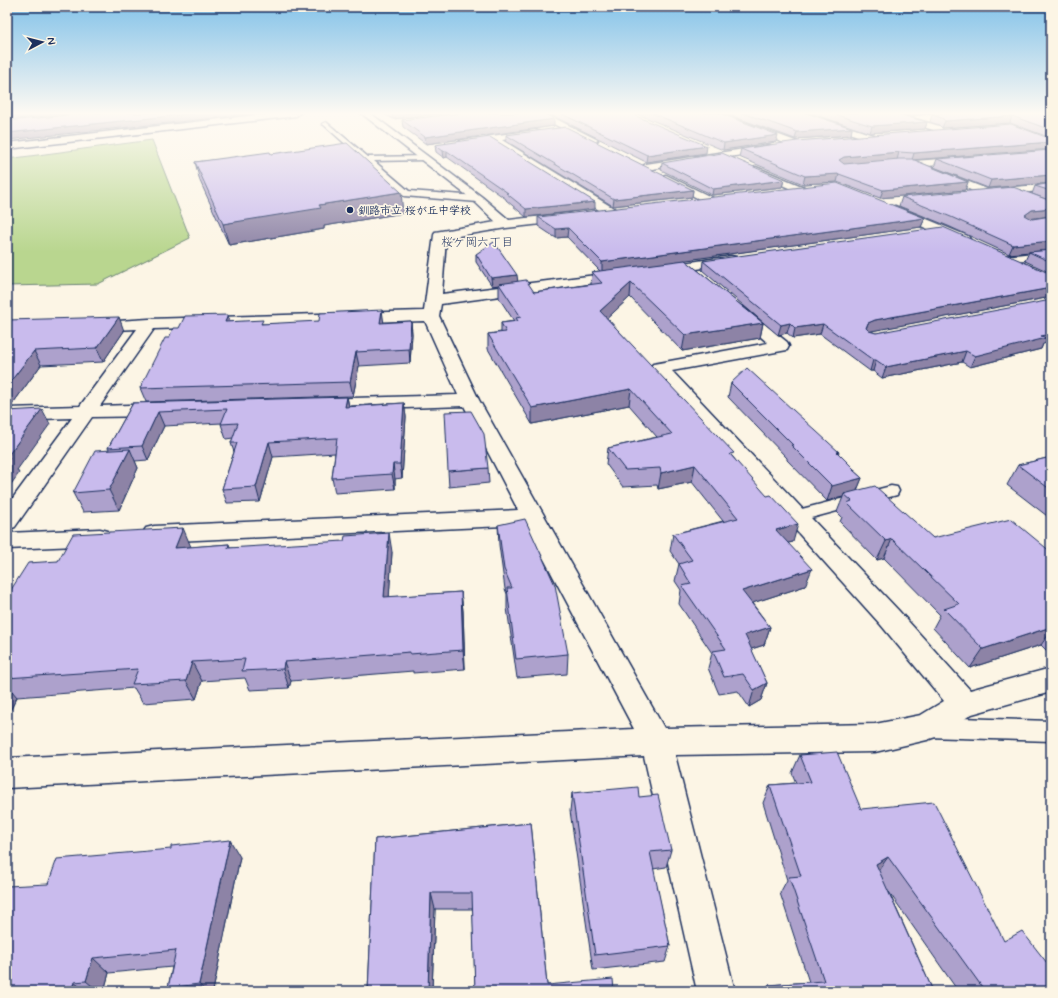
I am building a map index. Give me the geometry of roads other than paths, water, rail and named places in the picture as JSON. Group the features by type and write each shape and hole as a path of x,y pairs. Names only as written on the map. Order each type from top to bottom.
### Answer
{"street":[{"path":"426,160 478,199 506,224"},
{"path":"526,160 611,212"},
{"path":"685,160 643,165 709,200"},
{"path":"731,160 800,189"},
{"path":"968,160 911,164 986,193"},
{"path":"962,195 1051,187"},
{"path":"777,192 814,188"},
{"path":"1010,191 1037,201"},
{"path":"687,203 724,198"},
{"path":"901,201 886,205 970,243"},
{"path":"626,210 506,224 440,235 432,308 470,400 656,742 716,991"},
{"path":"919,233 942,230"},
{"path":"992,252 1025,268"},
{"path":"655,272 741,258"},
{"path":"686,268 698,277"},
{"path":"78,326 149,324 432,308 631,275"},
{"path":"728,302 782,346 659,368 890,618 964,704"},
{"path":"7,522 149,324"},
{"path":"302,405 470,400"},
{"path":"7,414 175,409"},
{"path":"7,541 534,517"},
{"path":"7,773 656,742 876,738 927,727 964,704 1051,680"}],"lane":[{"path":"367,160 379,160"},
{"path":"367,160 407,194 478,199"},
{"path":"1006,259 1051,254"},
{"path":"796,516 891,491"},
{"path":"927,727 1051,731"}],"place":[{"name":"釧路市立 桜が丘中学校","path":"350,210"}],"district":[{"name":"桜ケ岡六丁目","path":"477,242"}]}
